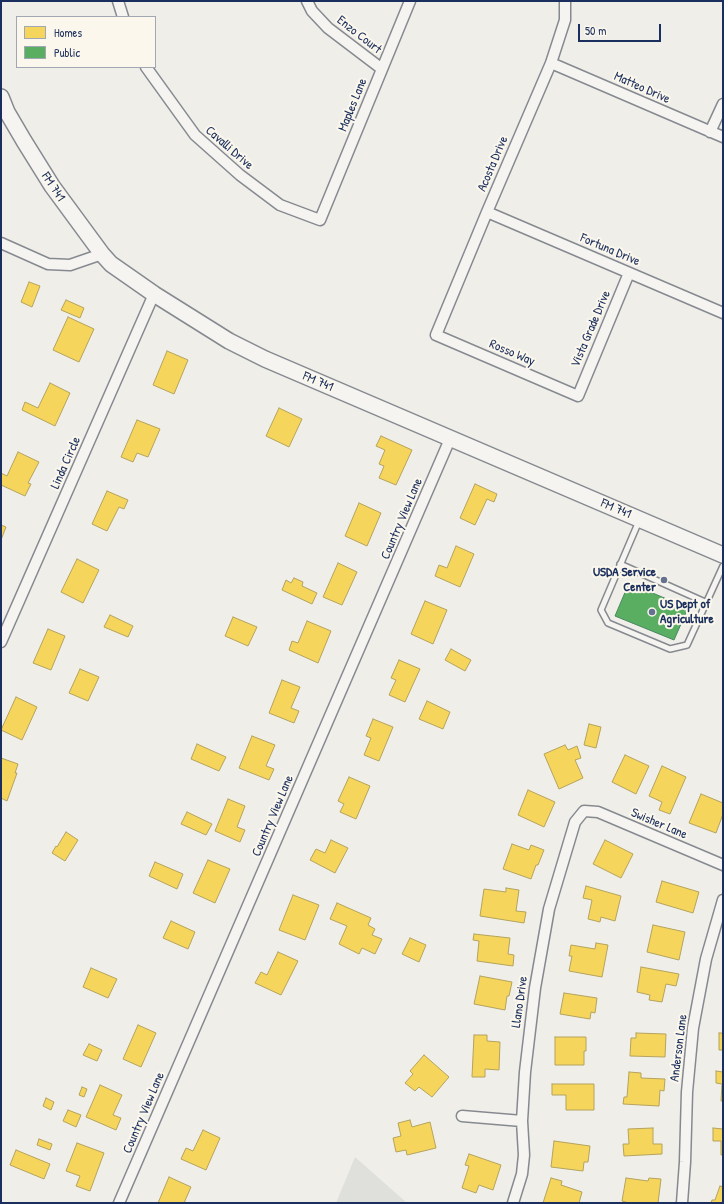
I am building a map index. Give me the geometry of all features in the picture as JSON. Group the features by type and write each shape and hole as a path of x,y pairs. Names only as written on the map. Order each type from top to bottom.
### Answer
{"main road":[{"name":"FM 741","path":"1,97 7,112 52,186 102,254 111,264 154,294 229,341 265,360 723,555"}],"street":[{"path":"118,1 123,16"},
{"name":"Enzo Court","path":"307,1 312,11 328,28 382,69"},
{"name":"Maples Lane","path":"320,220 410,1"},
{"name":"Acosta Drive","path":"436,335 551,63 565,20 565,1"},
{"name":"Matteo Drive","path":"551,63 723,138"},
{"name":"Cavalli Drive","path":"147,68 195,135 234,170 280,205 320,220"},
{"path":"710,132 723,104"},
{"name":"Fortuna Drive","path":"487,212 723,313"},
{"path":"1,243 48,264 70,266 102,254"},
{"name":"Vista Grade Drive","path":"578,396 629,272"},
{"name":"Linda Circle","path":"1,642 154,294"},
{"name":"Rosso Way","path":"436,335 578,396"},
{"name":"Country View Lane","path":"119,1203 450,439"},
{"name":"Swisher Lane","path":"584,810 598,812 723,866"},
{"name":"Llano Drive","path":"513,1203 518,1193 524,1155 522,1121 530,1019 549,909 575,822 584,810"},
{"name":"Anderson Lane","path":"682,1203 687,1092 693,1028 706,959 723,900"},
{"path":"462,1116 522,1121"}],"lane":[{"path":"640,519 601,610 608,623 670,649 687,645 723,566"},
{"path":"620,564 706,602"}],"shaded area":[{"path":"355,1157 407,1203 336,1203"}],"building: Homes":[{"path":"29,282 40,286 32,307 21,302"},
{"path":"66,300 84,308 80,318 61,310"},
{"path":"68,317 94,329 79,362 53,350"},
{"path":"167,351 188,360 174,394 153,385"},
{"path":"50,383 70,393 55,426 22,410 25,402 38,408"},
{"path":"279,408 302,419 289,447 266,436"},
{"path":"137,420 160,429 148,457 137,453 133,462 121,457"},
{"path":"381,436 412,450 396,485 379,478 384,466 379,464 385,450 376,446"},
{"path":"18,452 39,462 28,483 31,484 25,496 1,485 1,473 7,476"},
{"path":"475,484 497,494 494,502 487,499 475,525 460,518"},
{"path":"107,491 128,500 124,509 119,507 107,531 92,524"},
{"path":"359,503 381,513 367,546 345,536"},
{"path":"1,525 6,527 1,540"},
{"path":"456,546 474,554 460,587 435,576 439,565 447,568"},
{"path":"77,559 99,570 83,603 61,592"},
{"path":"338,563 357,572 342,605 323,597"},
{"path":"294,578 303,582 302,586 317,593 312,604 282,590 286,580 291,583"},
{"path":"425,601 447,610 433,644 411,634"},
{"path":"110,615 133,626 128,637 104,627"},
{"path":"233,617 257,627 248,646 225,636"},
{"path":"307,621 331,631 318,663 289,650 292,641 298,643"},
{"path":"48,629 65,636 51,670 33,663"},
{"path":"451,649 471,660 465,671 445,660"},
{"path":"399,660 420,669 405,702 389,695 396,680 391,678"},
{"path":"80,669 99,677 88,701 69,693"},
{"path":"282,680 300,687 291,708 299,711 294,723 269,713"},
{"path":"16,697 37,707 22,740 1,730"},
{"path":"427,701 450,712 443,729 419,719"},
{"path":"373,719 393,727 379,761 364,755 371,738 366,736"},
{"path":"589,724 601,727 596,748 584,745"},
{"path":"252,736 275,745 266,766 274,769 269,780 239,768"},
{"path":"197,744 226,757 219,771 191,759"},
{"path":"565,745 568,750 577,746 581,758 575,760 583,778 559,789 544,754"},
{"path":"625,755 649,766 636,794 612,782"},
{"path":"1,758 18,764 15,773 17,773 7,801 1,798"},
{"path":"662,766 686,777 670,814 659,810 662,802 649,796"},
{"path":"349,777 370,786 356,819 340,812 344,804 338,801"},
{"path":"528,790 555,802 544,827 518,815"},
{"path":"701,794 723,803 723,814 716,833 689,823"},
{"path":"228,799 245,806 237,827 245,830 240,842 215,831"},
{"path":"187,812 212,824 206,835 181,824"},
{"path":"66,832 78,840 65,861 52,853"},
{"path":"331,840 348,848 335,873 310,860 316,849 325,853"},
{"path":"605,840 633,854 621,878 593,864"},
{"path":"512,844 529,850 531,845 544,850 531,879 503,869"},
{"path":"208,860 230,869 215,903 193,893"},
{"path":"155,862 183,874 177,889 149,876"},
{"path":"662,881 699,892 693,913 656,902"},
{"path":"586,886 621,896 615,921 601,917 600,922 588,919 592,900 583,898"},
{"path":"506,888 519,890 516,911 526,912 524,923 480,916 484,889 506,892"},
{"path":"293,895 319,905 305,940 279,930"},
{"path":"337,903 371,918 368,925 375,929 372,935 382,939 375,954 362,948 359,954 339,944 347,926 330,919"},
{"path":"171,921 195,932 188,949 163,938"},
{"path":"653,925 685,932 679,960 647,952"},
{"path":"474,934 510,938 508,954 514,955 513,966 477,961 479,941 473,940"},
{"path":"410,938 426,945 419,962 402,954"},
{"path":"596,943 608,945 602,977 569,971 572,956 569,956 571,945 595,949"},
{"path":"278,952 298,961 281,995 255,983 261,972 267,975"},
{"path":"641,967 679,974 676,986 666,984 662,1002 649,1000 650,995 637,992"},
{"path":"91,968 117,979 108,998 83,987"},
{"path":"480,976 512,982 509,996 507,996 505,1010 474,1004"},
{"path":"564,993 597,998 595,1013 591,1012 590,1019 560,1014"},
{"path":"138,1025 156,1033 141,1067 123,1059"},
{"path":"636,1033 666,1034 665,1057 630,1056 631,1038 636,1038"},
{"path":"719,1033 723,1033 723,1050 719,1050"},
{"path":"474,1035 487,1035 487,1041 500,1042 499,1070 485,1069 485,1077 472,1077"},
{"path":"555,1037 586,1037 584,1065 555,1065"},
{"path":"89,1044 102,1050 97,1061 83,1055"},
{"path":"424,1055 449,1077 432,1097 419,1087 415,1091 405,1083 413,1074 410,1071"},
{"path":"716,1071 723,1072 723,1101 721,1101 722,1084 716,1083"},
{"path":"629,1072 641,1073 641,1078 665,1079 664,1091 660,1090 659,1106 623,1104 624,1097 627,1097"},
{"path":"552,1084 594,1084 594,1110 566,1110 566,1095 552,1095"},
{"path":"100,1085 122,1095 113,1115 121,1118 116,1130 86,1117"},
{"path":"82,1087 87,1089 84,1097 79,1095"},
{"path":"46,1098 54,1102 51,1110 43,1106"},
{"path":"68,1110 81,1115 76,1127 63,1121"},
{"path":"410,1120 412,1127 430,1122 436,1148 407,1155 406,1150 396,1152 393,1138 401,1136 398,1123"},
{"path":"653,1128 653,1144 662,1144 662,1154 624,1156 623,1144 629,1144 628,1129"},
{"path":"713,1128 723,1129 723,1155 721,1155 721,1141 713,1141"},
{"path":"203,1130 220,1138 206,1170 181,1159 186,1148 193,1151"},
{"path":"39,1139 52,1144 50,1150 37,1145"},
{"path":"554,1141 590,1146 588,1162 584,1162 583,1171 551,1167"},
{"path":"77,1143 104,1153 90,1191 76,1186 80,1176 66,1171"},
{"path":"16,1150 50,1164 44,1179 10,1165"},
{"path":"469,1154 501,1165 493,1190 479,1185 476,1193 462,1188 469,1166 465,1165"},
{"path":"169,1177 191,1187 184,1203 158,1203"},
{"path":"551,1178 562,1181 561,1185 582,1192 579,1203 543,1203"},
{"path":"626,1178 648,1181 649,1178 661,1179 658,1203 629,1203 622,1201"},
{"path":"720,1186 723,1187 723,1203 711,1203 712,1200 715,1200"}],"building: Public":[{"name":"US Dept of Agriculture","path":"629,583 688,608 674,640 615,616"}],"place":[{"name":"USDA Service Center","path":"664,580"},
{"name":"US Dept of Agriculture","path":"652,612"}]}
